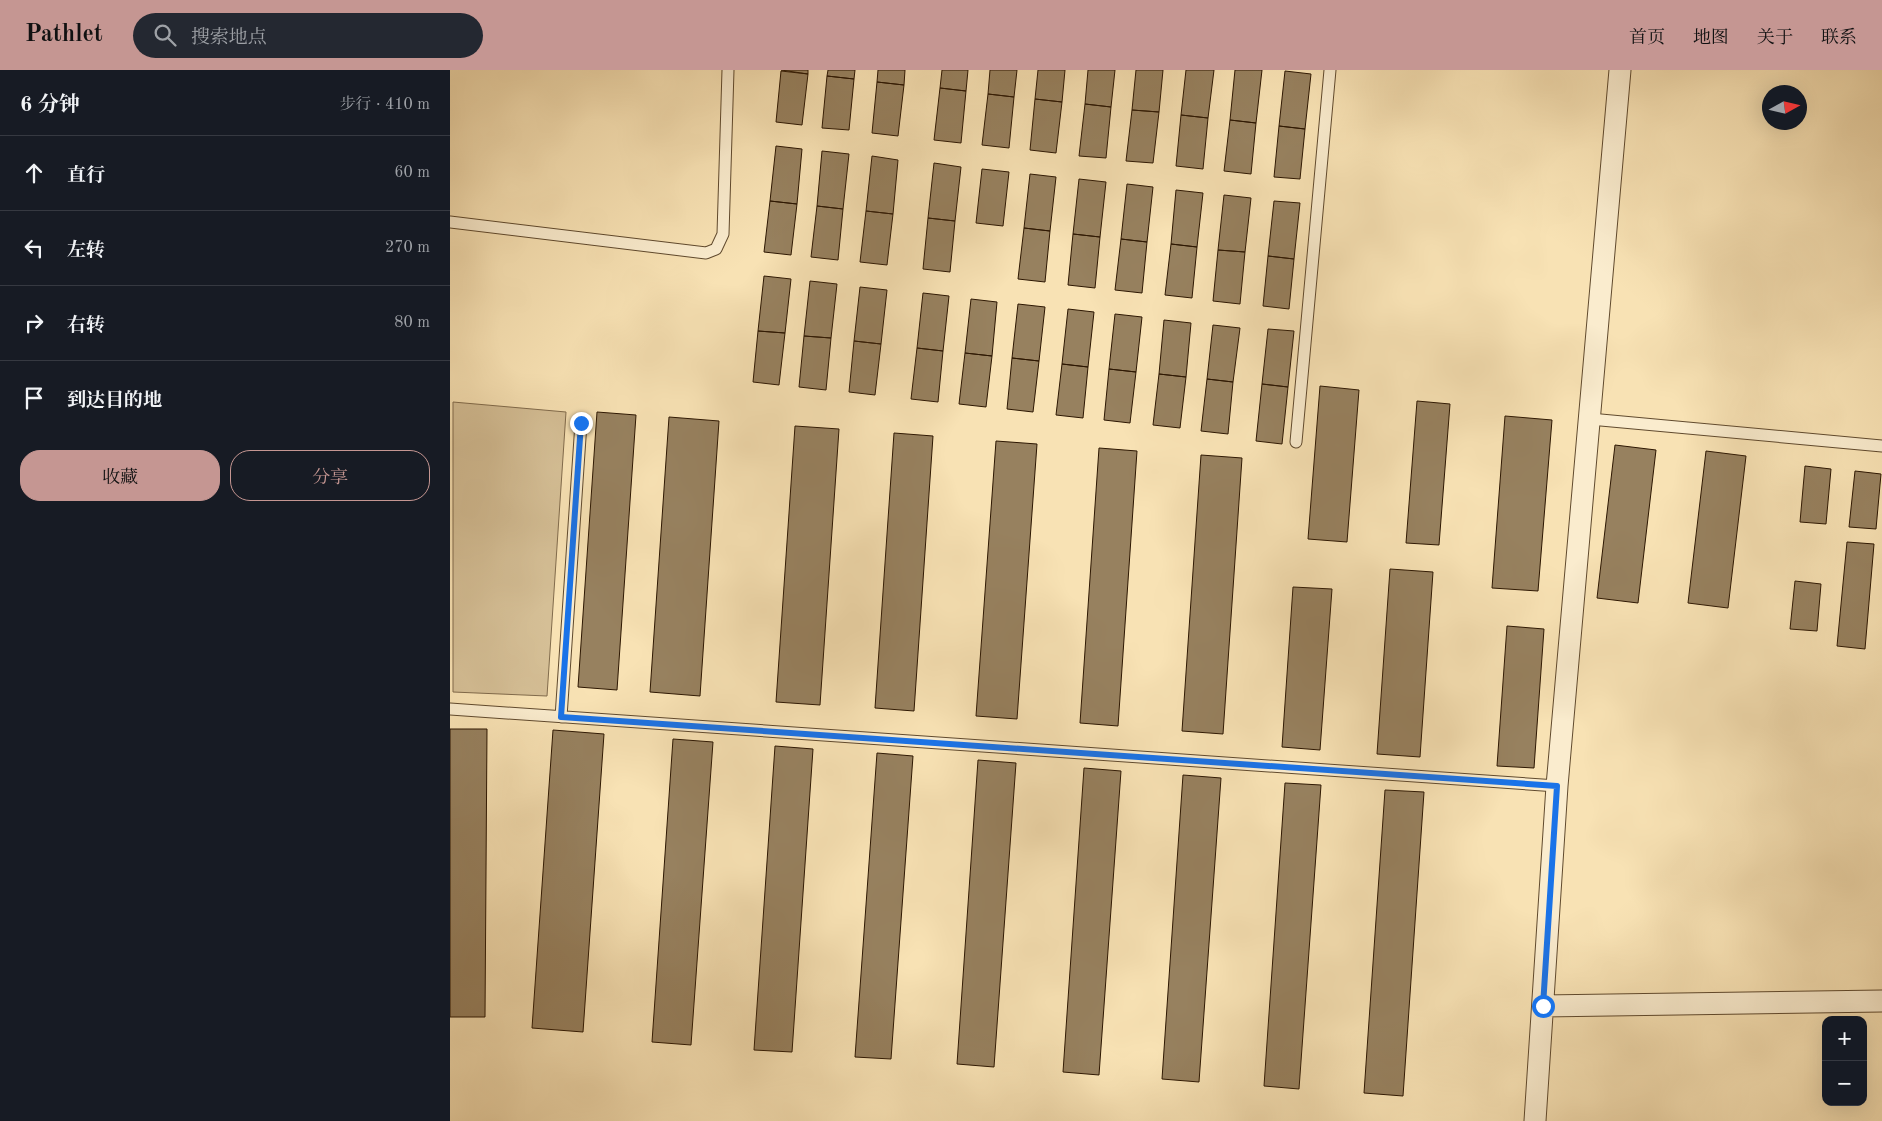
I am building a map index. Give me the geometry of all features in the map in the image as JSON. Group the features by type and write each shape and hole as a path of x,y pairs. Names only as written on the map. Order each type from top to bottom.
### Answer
{"street":[{"path":"1535,1121 1557,786 1620,70"},
{"path":"1543,1006 1882,1001"}],"lane":[{"path":"450,222 706,253 716,249 723,234 728,70"},
{"path":"1296,442 1330,70"},
{"path":"1590,419 1882,446"},
{"path":"561,717 581,423"},
{"path":"450,710 1557,786"}],"shaded area":[{"path":"453,402 566,412 547,696 453,692"}],"building":[{"path":"781,70 808,70 808,74"},
{"path":"828,70 855,70 854,79 827,76"},
{"path":"878,70 905,70 904,85 877,82"},
{"path":"942,70 968,70 966,91 940,88"},
{"path":"990,70 1017,70 1014,97 988,94"},
{"path":"1038,70 1065,70 1062,102 1035,99"},
{"path":"1088,70 1115,70 1111,107 1085,104"},
{"path":"1136,70 1163,70 1159,112 1132,110"},
{"path":"1186,70 1214,70 1208,118 1181,115"},
{"path":"1235,70 1262,70 1256,123 1230,120"},
{"path":"781,71 808,74 802,125 776,122"},
{"path":"1285,71 1311,74 1305,129 1279,126"},
{"path":"827,76 854,79 849,130 822,128"},
{"path":"877,82 904,85 898,136 872,133"},
{"path":"940,88 966,91 961,143 934,140"},
{"path":"988,94 1014,97 1009,148 982,145"},
{"path":"1035,99 1062,102 1056,153 1030,150"},
{"path":"1085,104 1111,107 1106,158 1079,156"},
{"path":"1132,110 1159,112 1153,163 1126,161"},
{"path":"1181,115 1208,118 1203,169 1176,166"},
{"path":"1230,120 1256,123 1251,174 1224,171"},
{"path":"1279,126 1305,129 1300,179 1274,177"},
{"path":"776,146 802,149 797,204 770,201"},
{"path":"822,151 849,154 843,209 817,206"},
{"path":"872,156 898,160 893,214 866,211"},
{"path":"934,163 961,167 955,221 928,218"},
{"path":"982,169 1009,172 1003,226 976,223"},
{"path":"1030,174 1056,177 1050,231 1024,228"},
{"path":"1079,179 1106,182 1100,237 1073,234"},
{"path":"1127,184 1153,187 1147,242 1121,239"},
{"path":"1176,190 1203,193 1197,247 1171,244"},
{"path":"1224,195 1251,198 1245,252 1218,250"},
{"path":"770,201 797,204 791,255 764,252"},
{"path":"1274,201 1300,203 1294,259 1268,256"},
{"path":"817,206 843,209 838,260 811,257"},
{"path":"866,211 893,214 887,265 860,262"},
{"path":"928,218 955,221 950,272 923,269"},
{"path":"1024,228 1050,231 1045,282 1018,279"},
{"path":"1073,234 1100,237 1095,288 1068,285"},
{"path":"1121,239 1147,242 1142,293 1115,290"},
{"path":"1171,244 1197,247 1192,298 1165,295"},
{"path":"1218,250 1245,252 1240,304 1213,301"},
{"path":"1268,256 1294,259 1289,309 1263,306"},
{"path":"764,276 791,279 785,333 758,331"},
{"path":"810,281 837,284 831,338 804,336"},
{"path":"860,287 887,290 881,344 854,341"},
{"path":"923,293 949,296 943,351 917,348"},
{"path":"971,299 997,302 992,356 965,353"},
{"path":"1018,304 1045,307 1039,361 1012,358"},
{"path":"1068,309 1094,312 1088,367 1062,364"},
{"path":"1115,314 1142,317 1136,372 1109,369"},
{"path":"1164,320 1191,323 1186,377 1159,374"},
{"path":"1213,325 1240,328 1233,382 1207,379"},
{"path":"1268,329 1294,331 1288,387 1262,384"},
{"path":"758,331 785,333 779,385 753,382"},
{"path":"804,336 831,338 826,390 799,387"},
{"path":"854,341 881,344 875,395 849,392"},
{"path":"917,348 943,351 938,402 911,399"},
{"path":"965,353 992,356 986,407 959,404"},
{"path":"1012,358 1039,361 1033,412 1007,409"},
{"path":"1062,364 1088,367 1083,418 1056,415"},
{"path":"1109,369 1136,372 1130,423 1104,420"},
{"path":"1159,374 1186,377 1180,428 1153,425"},
{"path":"1207,379 1233,382 1228,434 1201,431"},
{"path":"1262,384 1288,387 1282,444 1256,441"},
{"path":"1320,386 1359,390 1347,542 1308,539"},
{"path":"1417,401 1450,404 1439,545 1406,543"},
{"path":"597,412 636,415 617,690 578,687"},
{"path":"1505,416 1552,420 1538,591 1492,588"},
{"path":"669,417 719,421 700,696 650,692"},
{"path":"795,426 839,429 820,705 776,702"},
{"path":"894,433 933,436 914,711 875,708"},
{"path":"996,441 1037,444 1017,719 976,716"},
{"path":"1615,445 1656,450 1638,603 1597,598"},
{"path":"1099,448 1137,451 1118,726 1080,723"},
{"path":"1706,451 1746,456 1728,608 1688,603"},
{"path":"1201,455 1242,458 1223,734 1182,731"},
{"path":"1805,466 1831,469 1826,524 1800,522"},
{"path":"1855,471 1881,474 1876,529 1849,527"},
{"path":"1847,542 1874,544 1865,649 1837,646"},
{"path":"1390,569 1433,572 1420,757 1377,754"},
{"path":"1795,581 1821,584 1817,631 1790,629"},
{"path":"1293,587 1332,589 1320,750 1282,747"},
{"path":"1507,626 1544,629 1534,768 1497,766"},
{"path":"450,729 487,729 485,1017 450,1017"},
{"path":"553,730 604,734 583,1032 532,1028"},
{"path":"673,739 713,742 691,1045 652,1042"},
{"path":"775,746 813,749 792,1052 754,1050"},
{"path":"877,753 913,756 891,1059 855,1057"},
{"path":"978,760 1016,763 994,1067 957,1064"},
{"path":"1084,768 1121,771 1099,1075 1063,1072"},
{"path":"1183,775 1221,778 1199,1082 1162,1079"},
{"path":"1285,783 1321,785 1299,1089 1264,1086"},
{"path":"1385,790 1424,792 1403,1096 1364,1093"}],"route":[{"path":"581,423 561,717 1557,786 1543,1006"}]}
